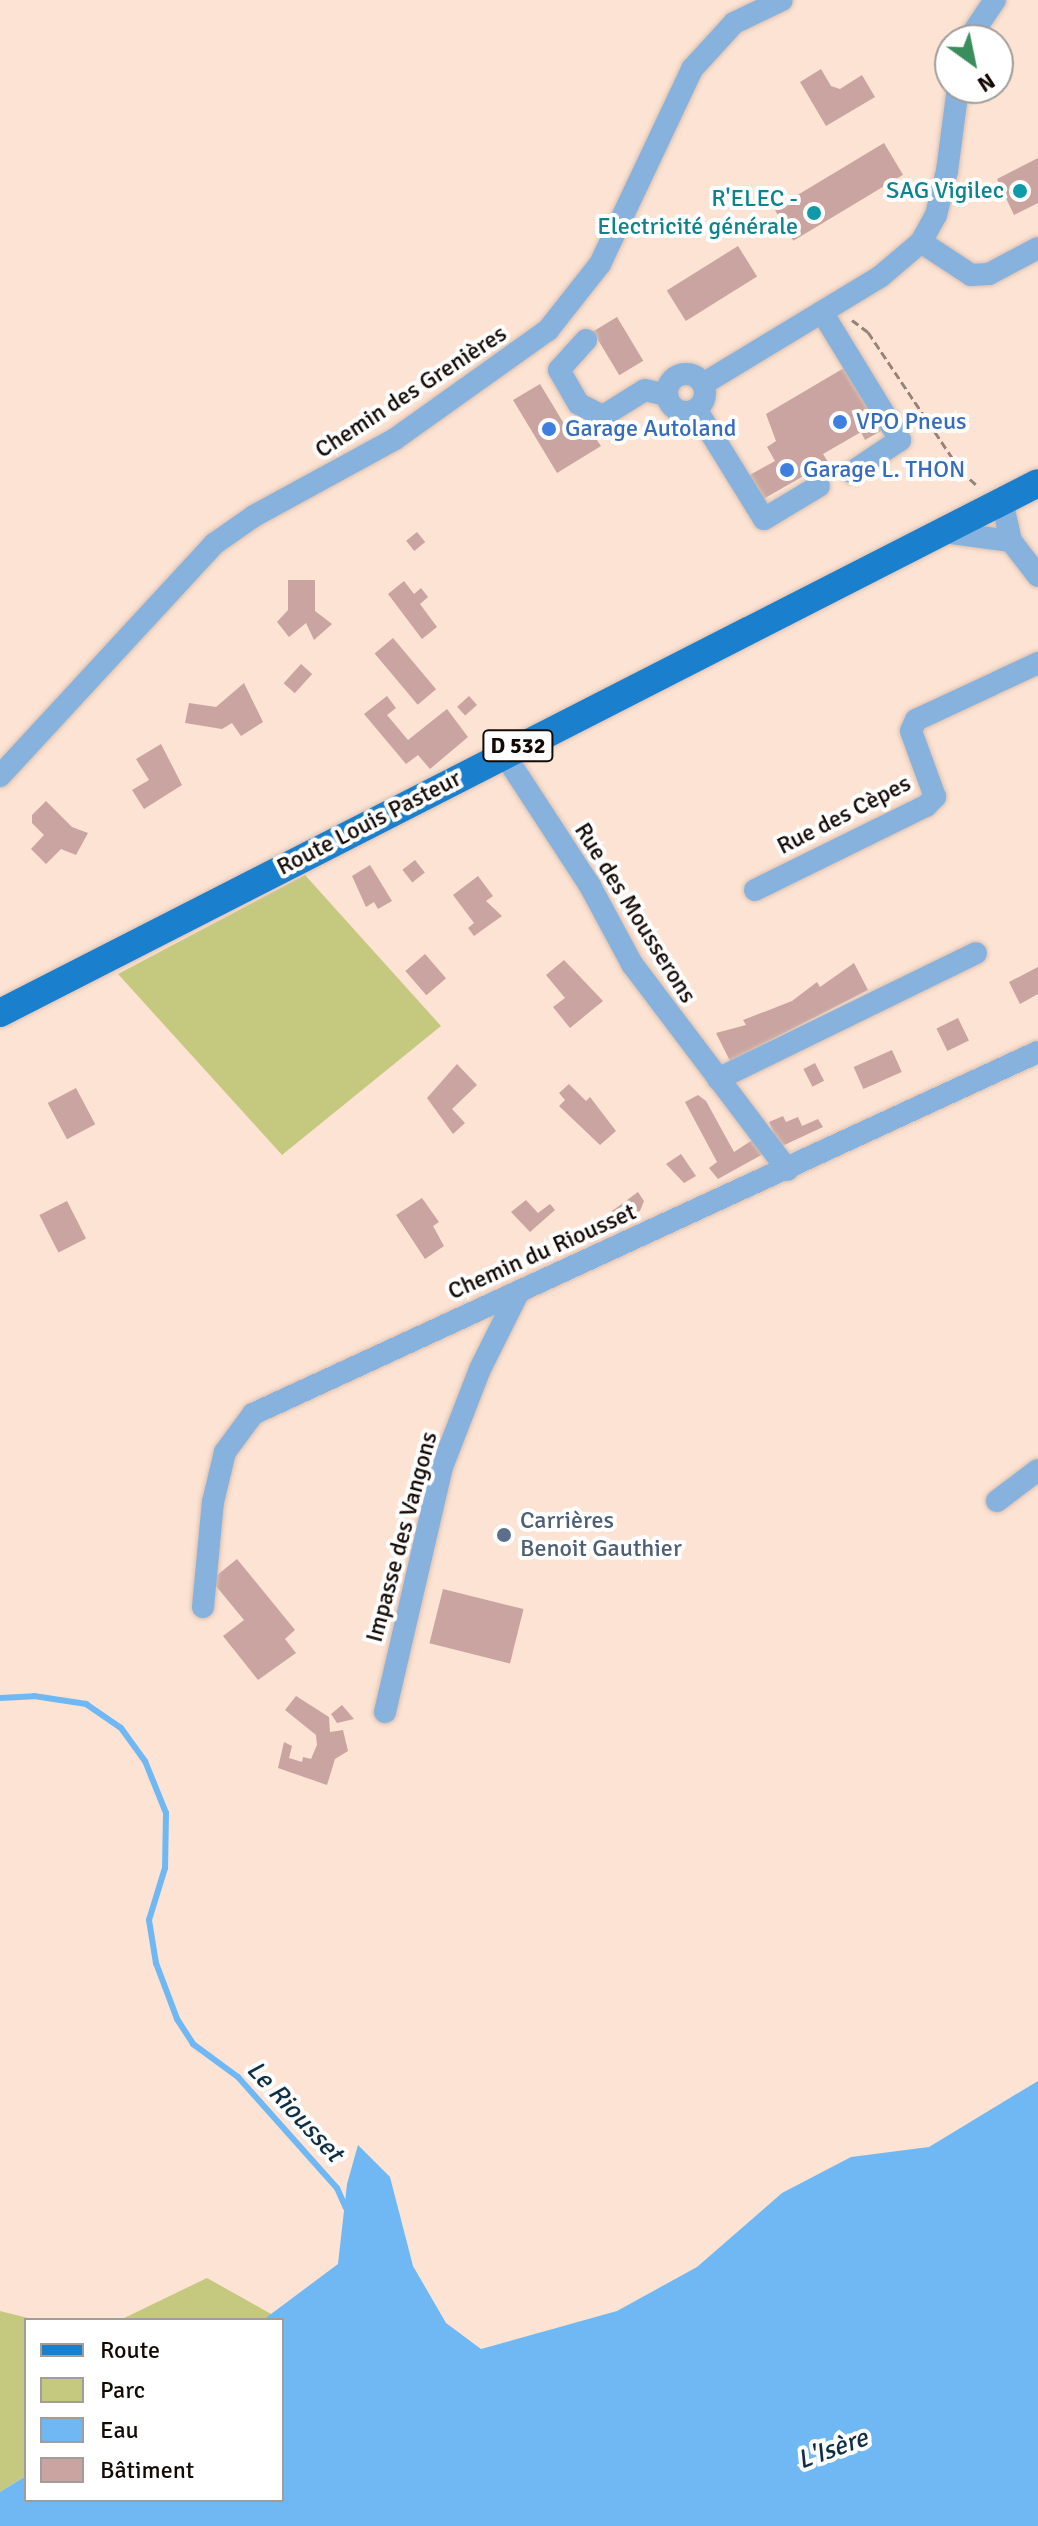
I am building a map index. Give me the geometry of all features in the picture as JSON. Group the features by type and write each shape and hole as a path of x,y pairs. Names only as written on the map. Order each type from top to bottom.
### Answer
{"main road":[{"name":"Route Louis Pasteur","path":"0,1013 504,754 1037,487"}],"street":[{"name":"Chemin des Grenières","path":"0,776 214,544 254,516 395,439 548,330 600,264 692,69 734,23 782,0"},
{"path":"979,24 995,0"},
{"path":"703,384 881,276 921,242 936,215 947,171 956,104"},
{"path":"921,242 971,275 989,274 1038,248"},
{"path":"825,310 900,440 852,472"},
{"path":"586,340 559,370 579,404 603,416 645,390 667,395 678,410 696,409 703,402 703,384 693,375 681,375 670,382 667,395"},
{"path":"696,409 764,519 819,486"},
{"path":"998,504 1011,541 1038,576"},
{"path":"944,532 1011,541"},
{"name":"Rue des Cèpes","path":"755,890 926,806 935,797 911,731 916,720 1038,663"},
{"name":"Rue des Mousserons","path":"504,754 590,886 632,964 788,1170"},
{"path":"718,1079 976,953"},
{"name":"Chemin du Riousset","path":"203,1607 213,1502 225,1452 253,1414 788,1170 1038,1052"},
{"name":"Impasse des Vangons","path":"385,1712 442,1467 480,1369 519,1291"},
{"path":"997,1501 1038,1470"}],"path":[{"path":"825,310 868,332 961,471 998,504"}],"green space":[{"path":"305,875 441,1026 282,1155 118,974"},
{"path":"207,2278 273,2315 267,2318 124,2318"},
{"path":"0,2311 28,2318 24,2318 24,2477 0,2492"}],"water":[{"name":"L'Isère","path":"1038,2081 1038,2526 0,2526 0,2492 24,2477 24,2502 284,2502 284,2318 266,2318 338,2264 347,2184 358,2145 390,2177 413,2266 446,2323 481,2349 617,2311 697,2267 782,2193 851,2157 929,2147"}],"building":[{"path":"821,69 831,86 840,89 862,75 875,97 826,126 800,82"},
{"path":"884,143 903,175 793,241 774,209"},
{"name":"SAG Vigilec","path":"1038,158 1038,203 1014,215 997,179"},
{"path":"738,246 757,277 686,321 667,291"},
{"path":"617,317 643,361 619,375 593,331"},
{"path":"844,368 886,428 865,440 861,432 823,454 828,462 760,501 746,477 775,461 767,447 776,441 766,414"},
{"name":"Garage Autoland","path":"540,384 569,432 587,426 601,446 557,473 513,400"},
{"path":"417,532 425,542 414,551 406,541"},
{"path":"288,580 315,580 315,611 332,624 314,640 306,623 289,637 277,622 288,610"},
{"path":"404,581 414,594 421,588 428,597 420,604 437,627 422,639 388,594"},
{"path":"393,638 436,689 418,705 375,653"},
{"path":"301,664 312,674 295,693 284,683"},
{"path":"244,683 263,722 241,736 232,723 222,729 185,723 189,703 216,707"},
{"path":"387,696 396,708 387,715 408,740 447,709 468,737 430,769 418,755 406,764 364,714"},
{"path":"469,696 477,705 465,716 457,707"},
{"path":"161,744 182,785 144,809 132,790 149,780 136,759"},
{"path":"46,801 72,827 88,833 76,855 61,849 46,864 31,849 44,835 32,823 32,815"},
{"path":"415,860 425,873 412,882 402,870"},
{"path":"370,865 392,901 378,909 374,902 366,907 352,876"},
{"path":"478,876 493,896 486,901 502,916 474,936 468,928 474,923 453,895"},
{"path":"425,954 446,978 426,995 405,971"},
{"path":"564,960 603,1001 570,1028 553,1007 565,998 546,975"},
{"path":"854,963 868,990 730,1061 716,1033 746,1025 743,1020 792,1001 817,982 820,987"},
{"path":"1038,967 1038,994 1020,1004 1009,982"},
{"path":"958,1018 969,1040 947,1051 936,1029"},
{"path":"892,1050 902,1072 863,1089 854,1067"},
{"path":"815,1063 824,1081 812,1087 803,1069"},
{"path":"457,1064 477,1085 452,1109 465,1123 453,1134 427,1098"},
{"path":"569,1084 586,1101 590,1097 616,1131 600,1145 559,1106 565,1100 559,1093"},
{"path":"76,1088 95,1124 67,1139 48,1103"},
{"path":"698,1095 706,1101 734,1152 754,1139 765,1153 718,1179 709,1168 717,1162 685,1102"},
{"path":"783,1116 786,1122 798,1117 802,1126 818,1119 823,1127 780,1147 769,1122"},
{"path":"681,1154 696,1176 684,1183 666,1164"},
{"path":"638,1192 644,1201 640,1211 619,1219 612,1211"},
{"path":"422,1198 439,1222 433,1226 444,1246 425,1259 396,1215"},
{"path":"526,1200 538,1213 550,1204 555,1210 530,1232 511,1212"},
{"path":"67,1201 86,1238 58,1252 39,1215"},
{"path":"237,1559 295,1630 285,1639 296,1653 258,1680 223,1636 244,1620 211,1580"},
{"path":"443,1589 524,1609 510,1663 429,1643"},
{"path":"296,1696 329,1717 330,1732 343,1730 348,1751 335,1759 327,1785 278,1768 284,1742 292,1746 289,1758 302,1762 303,1757 311,1759 317,1745 316,1735 285,1710"},
{"path":"342,1705 354,1719 337,1723 331,1714"}],"waterway":[{"name":"Le Riousset","path":"0,1698 34,1696 86,1704 121,1728 145,1761 166,1813 165,1868 149,1920 156,1963 177,2019 193,2044 238,2077 337,2188 346,2208"}],"place":[{"name":"SAG Vigilec","path":"1020,191"},
{"name":"R'ELEC - Electricité générale","path":"814,213"},
{"name":"VPO Pneus","path":"840,422"},
{"name":"Garage Autoland","path":"549,429"},
{"name":"Garage L. THON","path":"787,470"},
{"name":"Carrières Benoit Gauthier","path":"504,1535"}]}
